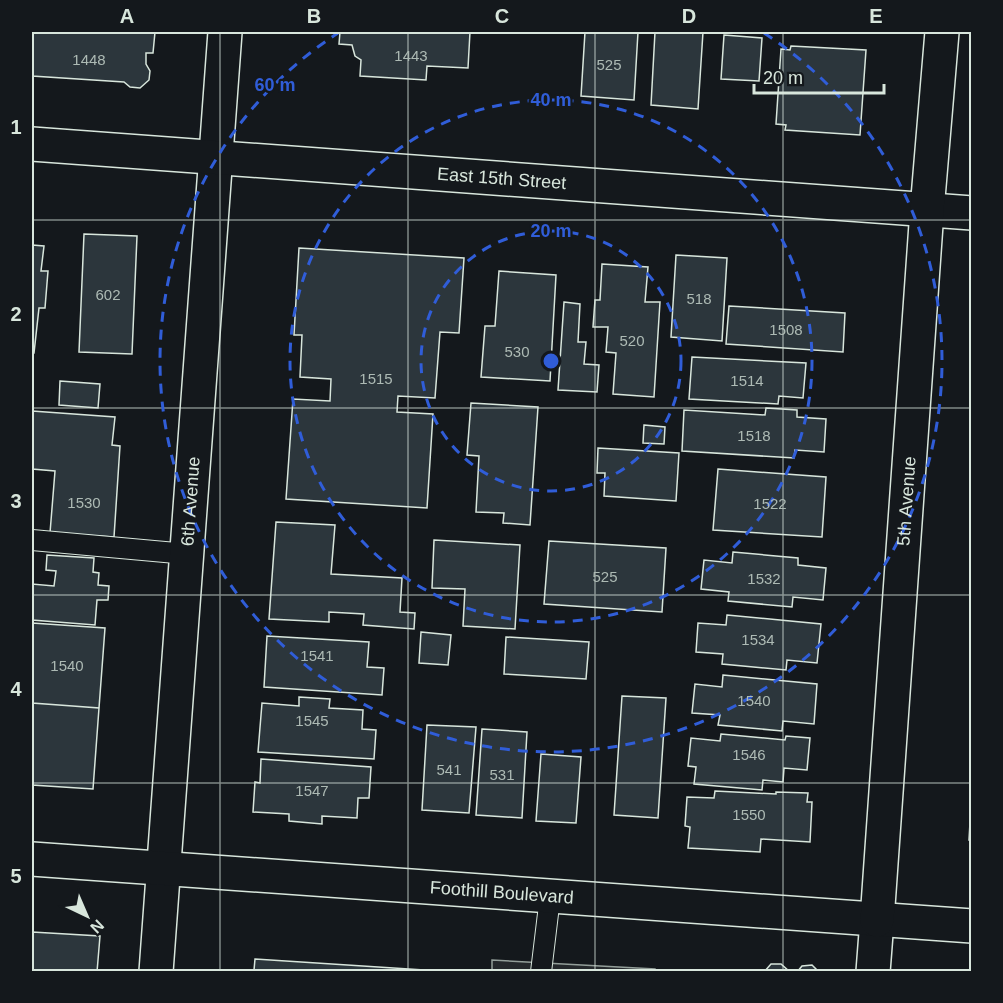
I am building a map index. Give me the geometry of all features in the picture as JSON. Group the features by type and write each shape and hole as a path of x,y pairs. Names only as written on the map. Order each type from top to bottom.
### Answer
{"main road":[{"name":"6th Avenue","path":"156,972 225,32"},
{"name":"5th Avenue","path":"873,972 927,210 942,32"},
{"name":"East 15th Street","path":"32,144 972,213"},
{"name":"Foothill Boulevard","path":"32,859 972,927"}],"lane":[{"path":"32,540 187,554"},
{"path":"541,972 550,897"}],"shaded area":[{"path":"492,960 655,969 655,972 492,972"}],"building":[{"path":"32,32 155,32 153,53 146,53 146,64 150,71 149,80 140,88 130,87 124,82 32,76"},
{"path":"340,32 470,32 468,68 427,66 426,80 360,76 361,60 355,56 352,45 339,44"},
{"path":"585,32 638,32 634,100 581,96"},
{"path":"655,32 703,32 698,109 651,105"},
{"path":"724,35 762,38 759,81 721,79"},
{"path":"791,46 866,50 860,135 785,130 786,125 776,124 781,49 790,50"},
{"path":"84,234 137,236 132,354 79,352"},
{"path":"32,245 44,246 41,271 48,271 45,308 39,308 34,353 32,353"},
{"path":"299,248 464,258 459,333 440,332 435,398 398,396 397,412 433,414 427,508 286,499 293,399 330,401 331,379 300,377 302,335 294,335"},
{"path":"676,255 727,258 722,341 671,337"},
{"path":"602,264 648,267 645,302 660,302 654,397 613,394 616,353 606,352 608,327 593,327 595,300 600,300"},
{"path":"499,271 556,275 550,381 481,377 485,326 495,326"},
{"path":"564,302 580,304 578,342 586,342 584,364 599,365 597,392 558,390"},
{"path":"729,306 845,313 843,352 726,344"},
{"path":"692,357 806,363 803,398 779,396 778,404 689,399"},
{"path":"60,381 100,384 98,408 59,405"},
{"path":"471,403 538,407 530,525 503,523 504,513 476,512 479,456 467,455"},
{"path":"766,408 797,410 797,417 826,419 824,452 795,450 794,458 682,451 684,410 765,415"},
{"path":"32,411 115,417 112,445 120,446 114,537 50,533 55,471 32,469"},
{"path":"644,425 665,427 664,444 643,443"},
{"path":"598,448 679,453 676,501 604,496 605,473 597,473"},
{"path":"718,469 826,477 822,537 713,530"},
{"path":"276,522 335,525 331,574 402,578 400,612 415,613 414,629 363,625 364,614 329,612 329,622 269,619"},
{"path":"434,540 520,545 515,629 463,626 465,589 432,588"},
{"path":"549,541 666,548 662,612 544,604"},
{"path":"733,552 798,558 798,565 826,568 823,600 793,597 792,607 728,601 729,592 701,589 704,560 732,563"},
{"path":"47,555 94,558 93,572 99,573 98,585 109,586 108,600 97,600 95,625 32,620 32,584 54,586 56,571 46,570"},
{"path":"727,615 821,624 817,663 787,660 786,670 722,664 723,654 696,652 698,623 726,625"},
{"path":"32,623 105,628 99,708 32,703"},
{"path":"421,632 451,635 448,665 419,663"},
{"path":"267,636 369,642 367,667 384,668 382,695 264,687"},
{"path":"506,637 589,642 586,679 504,674"},
{"path":"723,675 817,684 814,724 783,721 782,731 718,725 720,715 692,713 695,684 722,687"},
{"path":"622,696 666,698 658,818 614,815"},
{"path":"299,697 330,699 329,708 363,710 362,729 376,730 374,759 258,752 262,703 299,706"},
{"path":"32,703 99,708 93,789 32,785"},
{"path":"427,725 476,727 469,813 422,810"},
{"path":"482,729 527,732 522,818 476,815"},
{"path":"721,734 785,740 786,736 810,738 807,770 784,768 783,782 763,780 762,790 694,784 696,767 688,766 691,738 720,741"},
{"path":"541,754 581,757 576,823 536,821"},
{"path":"261,759 371,767 369,798 358,798 357,818 322,816 322,824 289,821 289,814 253,812 255,782 260,783"},
{"path":"715,791 808,793 807,802 812,802 810,842 761,839 760,852 688,848 690,827 685,826 687,797 714,798"},
{"path":"971,805 972,840 969,840"},
{"path":"32,932 100,936 97,972 32,972"},
{"path":"255,959 455,972 241,972 241,970 254,970"},
{"path":"771,964 781,964 790,972 764,972"},
{"path":"812,965 819,972 797,972 802,966"}]}
